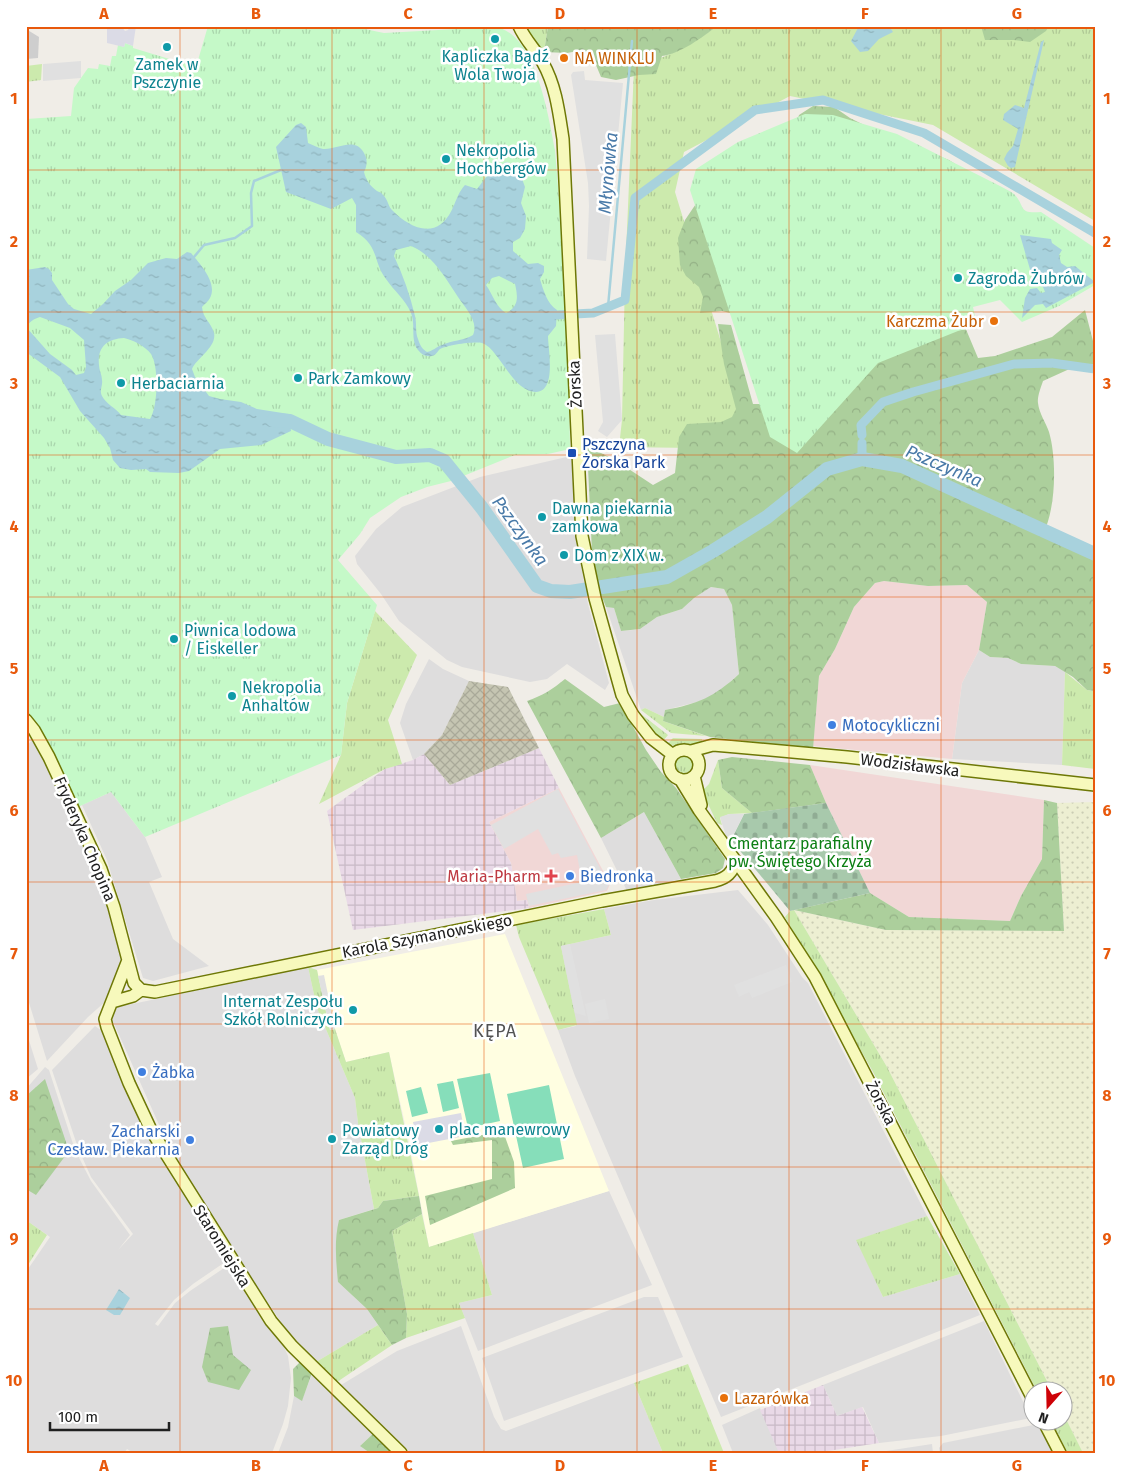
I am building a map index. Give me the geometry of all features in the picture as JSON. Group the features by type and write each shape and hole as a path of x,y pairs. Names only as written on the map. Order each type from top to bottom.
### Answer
{"main road":[{"name":"Żorska","path":"519,26 543,63 554,89 563,139 582,536 591,580 622,695 633,715 671,759"},
{"name":"Fryderyka Chopina","path":"26,720 50,757 95,855 108,888 134,983 141,990"},
{"name":"Wodzisławska","path":"691,751 713,745 725,746 1095,785"},
{"path":"699,762 709,752 725,746"},
{"path":"681,750 691,751 698,758 699,768 690,779 680,779 672,774 671,759 681,750"},
{"name":"Żorska","path":"694,776 706,819"},
{"name":"Żorska","path":"680,779 815,977 1024,1383"},
{"path":"724,878 732,871 736,861"},
{"path":"724,878 753,885"},
{"name":"Karola Szymanowskiego","path":"112,1002 133,996 141,990 155,992 594,902 724,878"},
{"name":"Staromiejska","path":"128,960 106,1014 107,1027 142,1112 176,1172 271,1321 292,1346 400,1453"},
{"path":"1049,1432 1060,1453"}],"shaded area":[{"path":"107,26 121,26 125,31 130,26 136,26 133,46 125,43 124,47 107,43"},
{"path":"26,29 39,37 38,58 26,59"},
{"path":"81,61 81,78 43,81 43,64"},
{"path":"584,71 585,80 623,83 606,261 587,259 588,183 571,75 573,72"},
{"path":"615,334 622,420 607,437 598,431 603,422 595,335"},
{"path":"571,456 577,543 588,604 609,683 605,690 567,664 547,679 530,682 462,667 447,660 399,621 381,594 357,564 355,556 376,529 402,507 480,477"},
{"path":"884,581 928,586 967,585 987,602 979,650 962,683 952,759 813,746 819,676 835,649 854,607 875,583"},
{"path":"711,587 724,589 732,605 739,674 705,700 665,710 664,717 645,708 641,710 606,607 614,608 621,631 640,629 657,617 682,609 694,598"},
{"path":"979,650 990,657 1008,658 1021,664 1055,666 1065,672 1062,765 952,759 962,683"},
{"path":"429,659 443,669 469,681 442,735 424,754 413,760 400,723 406,704"},
{"path":"469,681 508,687 539,748 450,785 424,754 442,735"},
{"path":"33,739 54,779 85,847 109,910 122,958 106,1001 88,1017 47,1061 26,993 26,747"},
{"path":"539,748 559,788 489,822 511,863 517,901 527,900 529,908 353,930 327,811 385,769 413,760 424,754 450,785"},
{"path":"810,765 1044,800 1042,859 1021,896 1010,921 909,917 870,893 826,803"},
{"path":"559,788 610,884 607,891 529,908 527,900 517,901 511,863 489,822"},
{"path":"558,789 609,885 606,890 529,906 526,894 582,882 577,855 561,858 558,853 552,855 538,829 504,849 491,825"},
{"path":"111,792 145,837 162,877 149,882 173,939 209,966 153,981 143,978 107,860 82,805"},
{"path":"1095,802 1095,1453 1083,1453 1072,1432 1074,1382 1047,1382 887,1067 794,910 886,930 1064,931 1057,803"},
{"path":"644,812 681,879 627,891 601,838"},
{"path":"729,814 744,814 731,840 726,836 720,817"},
{"path":"738,890 768,925 802,977 808,983 927,1216 857,1240 883,1297 960,1274 980,1315 721,1417 575,1076 558,1030 576,1026 561,946 611,935 604,909 654,900"},
{"path":"505,934 609,1191 429,1247 409,1142 389,1052 346,1062 335,1029 330,1030 317,970"},
{"path":"570,944 586,1016 575,1013 574,1010 561,946"},
{"path":"786,965 792,982 752,998 749,992 739,997 734,985"},
{"path":"308,967 317,1008 355,1098 374,1209 339,1220 338,1282 367,1309 378,1325 316,1362 283,1325 228,1243 168,1145 112,1019 113,1013 118,1007"},
{"path":"324,975 335,1029 330,1030 318,976"},
{"path":"605,999 609,1019 589,1023 585,1004"},
{"path":"95,1026 105,1033 139,1119 228,1260 193,1284 174,1300 155,1324 158,1326 175,1303 190,1291 233,1262 283,1336 283,1345 288,1356 291,1378 288,1406 272,1453 134,1453 127,1449 124,1453 26,1453 26,1272 50,1237 26,1220 26,1089 45,1067 49,1070 75,1150 91,1181 130,1235 118,1250 133,1234 91,1177 78,1148 52,1070"},
{"path":"26,1031 38,1069 26,1079"},
{"name":"plac manewrowy","path":"461,1113 465,1136 418,1145 413,1122"},
{"path":"609,1191 652,1285 478,1351 459,1303 492,1295 473,1233"},
{"path":"644,1297 658,1297 683,1357 504,1421 482,1358"},
{"path":"984,1321 1024,1404 1024,1419 941,1436 879,1443 863,1407 837,1416 823,1385"},
{"path":"461,1326 494,1417 501,1429 506,1431 634,1383 663,1453 411,1453 341,1385 397,1351"},
{"path":"312,1374 375,1432 360,1446 370,1453 278,1453 288,1427 294,1396 302,1400"},
{"path":"823,1385 837,1416 862,1407 879,1443 815,1453 779,1453 760,1410"},
{"path":"760,1408 780,1453 733,1453 722,1425"},
{"path":"1024,1427 1024,1432 1042,1432 1053,1453 940,1453 939,1448 943,1443"},
{"path":"932,1444 933,1453 873,1453"}],"green space":[{"name":"Park Zamkowy","path":"208,26 286,26 293,29 295,26 350,26 384,33 493,27 507,32 520,43 538,77 555,150 568,308 570,449 548,454 515,455 451,481 427,487 401,497 370,518 360,534 338,560 377,605 347,703 341,755 145,837 111,792 78,807 33,721 26,713 26,119 71,116 74,88 88,68 98,69 99,64 110,66 112,56 116,56 118,45 124,47 125,43 133,46 133,48 196,67"},
{"path":"524,26 548,26 544,52 537,45"},
{"path":"548,26 717,26 684,49 662,56 656,74 639,75 616,80 601,77 593,58 583,50 567,53 544,52"},
{"path":"716,26 1095,26 1095,221 933,125 790,96 684,152 675,192 748,430 694,448 619,447 622,420 625,276 634,68 677,51"},
{"path":"981,26 1049,26 1046,31 1030,42 985,40"},
{"path":"42,64 41,80 26,82 26,66"},
{"path":"813,106 834,107 850,118 876,131 949,160 978,179 984,228 965,327 978,358 995,356 1052,337 1085,310 1093,341 1094,364 1076,366 1043,381 1038,401 1052,443 1054,470 1051,511 1043,534 1059,544 1095,560 1095,691 1087,690 1073,677 1055,666 1021,664 1008,658 990,657 979,650 987,602 967,585 928,586 884,581 875,583 854,607 835,649 819,676 813,749 710,737 663,721 665,710 687,705 705,698 722,688 739,674 732,605 724,589 711,587 694,598 682,609 657,617 640,629 621,631 614,608 606,607 593,574 587,446 615,460 653,485 675,473 679,437 687,424 721,422 732,417 736,409 724,364 718,324 731,325 753,404 763,404 738,315 722,311 700,313 703,297 699,287 686,276 680,265 678,238 685,220 704,192 796,124 799,115"},
{"path":"805,114 833,115 897,134 1009,191 1018,198 1023,208 1028,212 1041,212 1095,248 1095,285 1059,306 1022,322 1000,300 973,307 977,326 958,331 878,363 797,453 770,437 690,190 696,169 738,142"},
{"path":"375,611 417,655 388,720 402,764 385,769 319,804 341,755 347,703"},
{"path":"1065,672 1087,690 1095,691 1095,769 1062,765"},
{"path":"565,679 604,707 620,703 646,750 661,772 676,788 725,859 723,868 716,873 681,879 644,812 601,838 527,701 547,692"},
{"path":"645,708 664,717 663,721 706,736 671,733 641,710"},
{"path":"641,714 668,735 663,741 652,731"},
{"path":"673,738 702,739 702,743 692,746 667,744"},
{"path":"684,755 690,758 693,764 690,770 684,773 678,770 675,764 678,758"},
{"path":"732,757 810,765 826,803 752,813 722,788 718,760"},
{"path":"718,760 722,788 752,813 729,814 720,818 722,825 717,823 702,791 709,784"},
{"path":"1044,800 1057,803 1064,931 886,930 794,910 870,893 909,917 1010,921 1021,896 1042,859"},
{"name":"Cmentarz parafialny pw. Świętego Krzyża","path":"826,803 870,893 790,911 731,840 744,814"},
{"path":"604,909 611,935 561,946 577,1025 558,1030 519,937 516,925"},
{"path":"794,910 887,1067 1047,1382 1032,1382 872,1070 785,917 790,911"},
{"path":"308,967 317,970 330,1030 335,1029 346,1062 389,1052 419,1196 383,1201 378,1208 374,1209 355,1098 317,1008"},
{"path":"490,1073 500,1121 468,1128 457,1079"},
{"path":"45,1079 69,1151 36,1195 26,1189 26,1096"},
{"path":"453,1081 459,1108 443,1112 437,1084"},
{"path":"549,1085 564,1159 523,1168 507,1094"},
{"path":"421,1087 428,1113 412,1117 406,1091"},
{"path":"503,1131 514,1162 515,1188 430,1225 425,1196 492,1179 492,1140 453,1145 451,1141"},
{"path":"419,1196 422,1214 392,1231 407,1314 406,1338 392,1345 367,1309 338,1282 337,1228 339,1220 378,1208 383,1201"},
{"path":"422,1214 429,1247 473,1233 492,1295 459,1303 465,1318 406,1338 407,1314 392,1231"},
{"path":"927,1216 960,1274 883,1297 856,1240"},
{"path":"26,1220 47,1235 26,1268"},
{"path":"378,1325 392,1345 337,1382 316,1362"},
{"path":"228,1326 233,1355 251,1370 239,1390 208,1382 202,1367 210,1328"},
{"path":"302,1360 313,1370 302,1401 294,1396 293,1369"},
{"path":"688,1364 724,1453 663,1453 634,1383"},
{"path":"375,1432 396,1453 370,1453 360,1446"},
{"path":"1057,1432 1072,1432 1083,1453 1068,1453"}],"water":[{"path":"859,26 881,27 891,29 893,32 879,39 868,51 860,52 851,41"},
{"path":"1044,40 1015,167 1011,168 1004,159 1013,146 1018,129 1003,120 1004,114 1015,105 1024,108 1041,42"},
{"path":"301,123 306,127 308,143 320,148 328,149 345,145 356,145 360,148 366,158 364,172 370,185 382,193 391,209 409,224 416,227 428,229 441,224 446,220 465,185 477,189 491,171 506,162 515,165 525,187 521,203 526,216 525,229 520,238 513,242 513,251 528,264 538,263 544,266 544,272 540,279 548,300 557,310 556,326 548,336 550,368 547,385 543,390 536,392 527,390 520,385 494,353 482,343 449,346 440,349 432,356 426,356 420,352 414,341 409,308 382,272 369,243 356,232 356,205 352,198 331,209 286,192 276,147 296,125","holes":["411,246 426,255 444,275 473,320 473,335 446,343 427,352 421,347 417,336 416,319 411,300 394,256 396,250","499,276 515,284 516,289 515,305 506,313 497,304 486,285 492,278"]},
{"path":"1020,235 1051,239 1052,243 1062,250 1059,255 1061,263 1067,267 1075,266 1095,282 1046,308 1043,304 1035,305 1022,318 1025,298 1030,289 1037,288 1041,293 1045,292 1043,287 1034,283"},
{"path":"187,252 191,253 207,274 212,286 210,298 202,307 204,315 213,329 214,338 210,348 192,369 195,377 209,396 241,402 257,409 289,414 291,431 261,445 220,449 189,471 179,473 150,472 146,469 131,470 120,468 113,460 110,448 104,438 80,411 60,377 26,352 26,270 45,267 49,269 52,273 52,280 68,304 74,309 91,314 148,263 166,258 177,259","holes":["40,317 70,328 84,340 86,367 84,373 76,375 50,354 27,328 32,321","124,338 142,346 151,354 154,360 156,396 150,419 121,415 101,394 100,353 108,342"]},
{"path":"119,1289 130,1298 120,1315 114,1315 106,1310"}],"waterway":[{"name":"Młynówka","path":"608,307 632,41"},
{"path":"557,315 593,313 625,300 635,198 755,110 823,100 924,133 1095,233"},
{"path":"194,257 204,245 235,238 252,226 251,193 254,181 281,170"},
{"path":"862,435 861,425 883,402 913,392 1014,364 1052,363 1095,369"},
{"name":"Pszczynka","path":"273,420 290,421 328,439 396,457 430,455 444,461 482,508 537,586 551,591 570,592 667,577 767,517 827,469 862,459 902,466 1095,554"},
{"path":"862,443 862,459"}],"place":[{"name":"Kapliczka Bądź Wola Twoja","path":"495,39"},
{"name":"Zamek w Pszczynie","path":"167,47"},
{"name":"NA WINKLU","path":"564,58"},
{"name":"Nekropolia Hochbergów","path":"446,159"},
{"name":"Zagroda Żubrów","path":"958,278"},
{"name":"Karczma Żubr","path":"994,321"},
{"name":"Park Zamkowy","path":"298,378"},
{"name":"Herbaciarnia","path":"121,383"},
{"name":"Pszczyna Żorska Park","path":"572,453"},
{"name":"Dawna piekarnia zamkowa","path":"542,517"},
{"name":"Dom z XIX w.","path":"564,555"},
{"name":"Piwnica lodowa / Eiskeller","path":"174,639"},
{"name":"Nekropolia Anhaltów","path":"232,696"},
{"name":"Motocykliczni","path":"832,725"},
{"name":"Maria-Pharm","path":"551,876"},
{"name":"Biedronka","path":"570,876"},
{"name":"Internat Zespołu Szkół Rolniczych","path":"353,1010"},
{"name":"Żabka","path":"142,1072"},
{"name":"plac manewrowy","path":"439,1129"},
{"name":"Powiatowy Zarząd Dróg","path":"332,1139"},
{"name":"Zacharski Czesław. Piekarnia","path":"190,1140"},
{"name":"Lazarówka","path":"724,1398"}],"district":[{"name":"KĘPA","path":"495,1031"}]}
